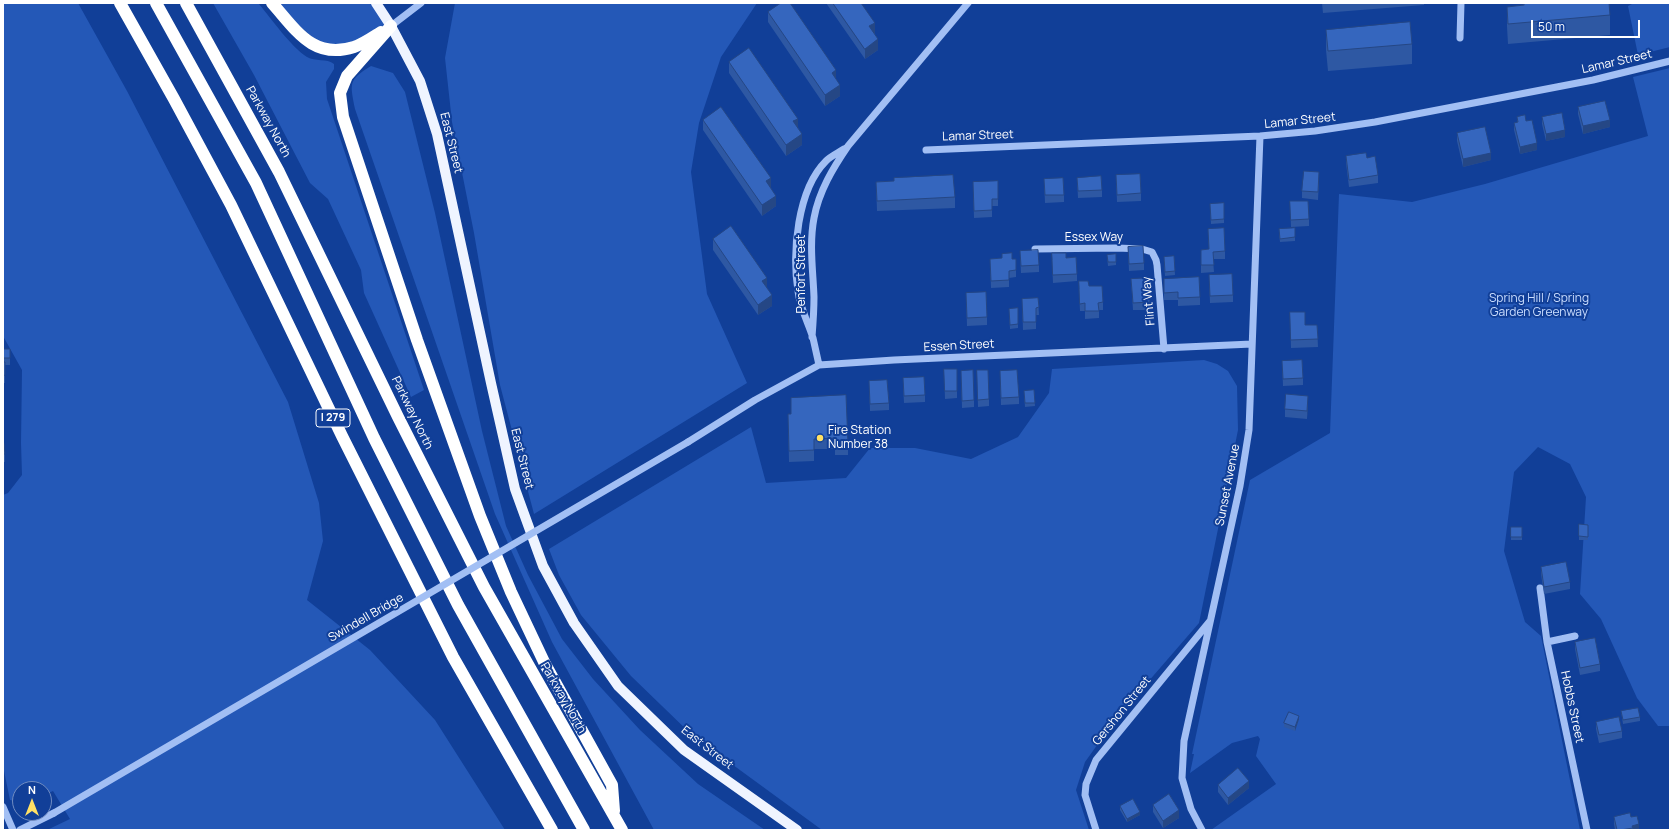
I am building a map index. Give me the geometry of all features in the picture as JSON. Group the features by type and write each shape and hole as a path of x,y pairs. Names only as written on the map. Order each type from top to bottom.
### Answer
{"highway":[{"name":"I 279","path":"120,3 231,205 342,436 453,657 552,830"},
{"path":"156,3 256,183 374,438 458,606 584,830"},
{"name":"Parkway North","path":"186,3 279,172 398,417 484,587 622,830"},
{"path":"272,3 299,34 316,47 329,51 355,47 391,26"},
{"path":"391,26 347,76 340,93 343,117 417,340 480,516 511,592 545,664 612,785 614,815"}],"main road":[{"name":"East Street","path":"376,3 391,26 420,81 437,134 515,489 543,566 574,623 618,686 684,750 797,830"}],"street":[{"path":"391,26 421,3"},
{"name":"Penfort Street","path":"812,337 814,300 811,243 814,217 822,192 830,175 848,146 968,3"},
{"path":"1460,38 1461,3"},
{"name":"Lamar Street","path":"926,150 1260,136 1315,131 1375,122 1593,80 1670,61"},
{"name":"Sunset Avenue","path":"1202,830 1191,809 1182,778 1184,741 1240,486 1249,430 1260,136"},
{"name":"Penfort Street","path":"819,365 812,337 802,312 798,291 795,262 796,241 800,214 809,185 826,161 848,146"},
{"name":"Essex Way","path":"1035,249 1124,248 1142,249 1152,252"},
{"name":"Flint Way","path":"1152,252 1157,265 1164,349"},
{"name":"Essen Street","path":"688,442 755,400 819,365 894,360 1252,344"},
{"name":"Swindell Bridge","path":"20,830 54,813 688,442"},
{"name":"Hobbs Street","path":"1540,588 1547,642 1587,830"},
{"name":"Gershon Street","path":"1096,830 1085,795 1086,784 1096,760 1211,620"},
{"path":"1547,642 1575,636"},
{"path":"3,807 13,830"}],"green space":[{"path":"3,3 78,3 127,91 288,402 319,503 323,541 307,600 370,650 435,720 505,830 47,830 70,819 52,791 52,781 12,781 12,800 10,800 3,766 3,495 8,493 22,475 22,370 3,336"},
{"path":"213,3 258,3 294,46 307,57 328,61 334,64 334,69 326,82 327,99 424,390 411,397 364,293 361,270 328,199 310,183 254,75"},
{"path":"272,3 376,3 391,26 329,51"},
{"path":"455,3 757,3 721,57 699,123 691,172 707,294 747,383 534,514 500,385 474,233 452,122 445,58"},
{"path":"1634,3 1670,3 1670,47 1638,55 1628,6"},
{"path":"371,66 393,73 405,92 435,213 482,431 506,526 528,575 562,639 593,679 640,730 698,784 765,830 654,830 552,642 495,514 355,109 352,83 358,75"},
{"name":"Spring Hill / Spring Garden Greenway","path":"1670,68 1670,726 1658,726 1637,698 1601,619 1580,594 1586,497 1570,464 1538,447 1514,472 1504,551 1525,622 1541,636 1580,830 1211,830 1276,784 1256,756 1260,739 1258,736 1232,743 1190,773 1194,754 1192,754 1250,480 1330,433 1339,194 1412,202 1485,184 1648,136 1633,77"},
{"path":"1204,360 1217,364 1228,371 1237,386 1238,430 1199,623 1115,720 1085,762 1076,790 1089,830 822,830 692,735 631,676 581,615 559,575 549,549 751,427 766,483 846,478 870,448 915,448 971,459 1018,437 1049,393 1052,369"}],"building":[{"path":"781,3 790,3 836,70 832,73 840,85 825,95 768,12"},
{"path":"833,3 861,3 875,23 869,26 878,39 865,49"},
{"path":"1523,3 1609,3 1610,15 1508,24 1507,7 1524,5"},
{"path":"1410,22 1412,44 1328,51 1326,30"},
{"path":"749,48 798,119 793,121 802,134 786,145 729,62"},
{"path":"1605,101 1610,120 1583,126 1578,107"},
{"path":"721,107 771,178 766,181 776,196 762,205 703,120"},
{"path":"1562,113 1565,130 1546,134 1542,117"},
{"path":"1525,115 1526,121 1532,120 1537,143 1520,147 1514,123 1518,122 1517,117"},
{"path":"1485,127 1491,153 1463,159 1457,133"},
{"path":"1366,153 1367,158 1375,156 1378,175 1349,180 1346,156"},
{"path":"1304,171 1319,172 1318,192 1302,191"},
{"path":"1140,174 1141,193 1117,195 1116,175"},
{"path":"953,175 955,197 877,201 876,182 894,181 894,178"},
{"path":"1101,176 1102,190 1078,191 1077,178"},
{"path":"1063,178 1064,195 1045,195 1044,179"},
{"path":"998,181 998,199 992,199 992,210 974,211 973,182"},
{"path":"1290,201 1308,201 1309,219 1291,220"},
{"path":"1224,203 1224,219 1211,220 1210,204"},
{"path":"731,226 767,278 762,281 772,295 758,305 713,239"},
{"path":"1224,228 1225,251 1213,252 1214,265 1201,265 1201,250 1209,249 1208,229"},
{"path":"1295,228 1295,237 1280,239 1279,229"},
{"path":"1143,246 1144,263 1129,264 1128,247"},
{"path":"1038,250 1039,265 1021,266 1020,251"},
{"path":"1012,253 1012,259 1016,259 1016,270 1009,271 1009,280 991,281 990,259 1002,258 1002,254"},
{"path":"1052,253 1066,253 1066,258 1076,257 1077,274 1053,275"},
{"path":"1116,254 1116,262 1108,262 1107,255"},
{"path":"1174,256 1175,271 1165,272 1164,257"},
{"path":"1232,274 1233,295 1210,296 1209,275"},
{"path":"1199,277 1200,297 1178,298 1178,292 1164,293 1164,279"},
{"path":"1149,278 1150,302 1133,303 1131,279"},
{"path":"1079,281 1088,281 1089,286 1102,286 1103,302 1098,303 1099,311 1085,311 1085,303 1080,304"},
{"path":"986,292 987,317 967,318 966,293"},
{"path":"1038,298 1039,307 1036,308 1036,322 1023,322 1022,299"},
{"path":"1018,308 1018,324 1010,325 1009,309"},
{"path":"1290,312 1305,312 1305,325 1317,325 1318,339 1291,340"},
{"path":"3,349 10,349 10,358 3,358"},
{"path":"1302,360 1303,378 1283,379 1282,361"},
{"path":"3,362 5,362 5,375 3,376"},
{"path":"944,369 957,369 957,391 945,391"},
{"path":"973,370 974,400 962,401 961,371"},
{"path":"977,370 988,370 989,399 978,400"},
{"path":"1017,370 1019,397 1001,398 1000,371"},
{"path":"924,377 925,395 904,396 903,378"},
{"path":"887,380 889,403 870,404 869,381"},
{"path":"1034,390 1035,403 1025,403 1024,391"},
{"path":"1286,394 1308,396 1307,411 1285,409"},
{"path":"846,395 848,444 835,445 835,438 814,439 814,450 789,451 788,414 791,414 791,398"},
{"path":"4,443 5,454 3,454"},
{"path":"1579,524 1588,525 1588,537 1579,536"},
{"path":"1511,527 1522,527 1522,537 1511,537"},
{"path":"1566,562 1570,582 1544,587 1541,567"},
{"path":"1595,638 1600,664 1580,668 1575,642"},
{"path":"1638,708 1640,717 1623,720 1621,711"},
{"path":"1289,712 1299,716 1295,727 1284,723"},
{"path":"1619,717 1622,731 1599,735 1596,722"},
{"path":"1238,768 1249,781 1228,798 1218,785"},
{"path":"1169,794 1179,810 1163,821 1153,805"},
{"path":"1133,799 1140,812 1127,819 1120,806"},
{"path":"1630,813 1631,817 1637,816 1639,824 1632,826 1633,828 1617,830 1614,817"}],"place":[{"name":"Fire Station Number 38","path":"820,438"}]}
